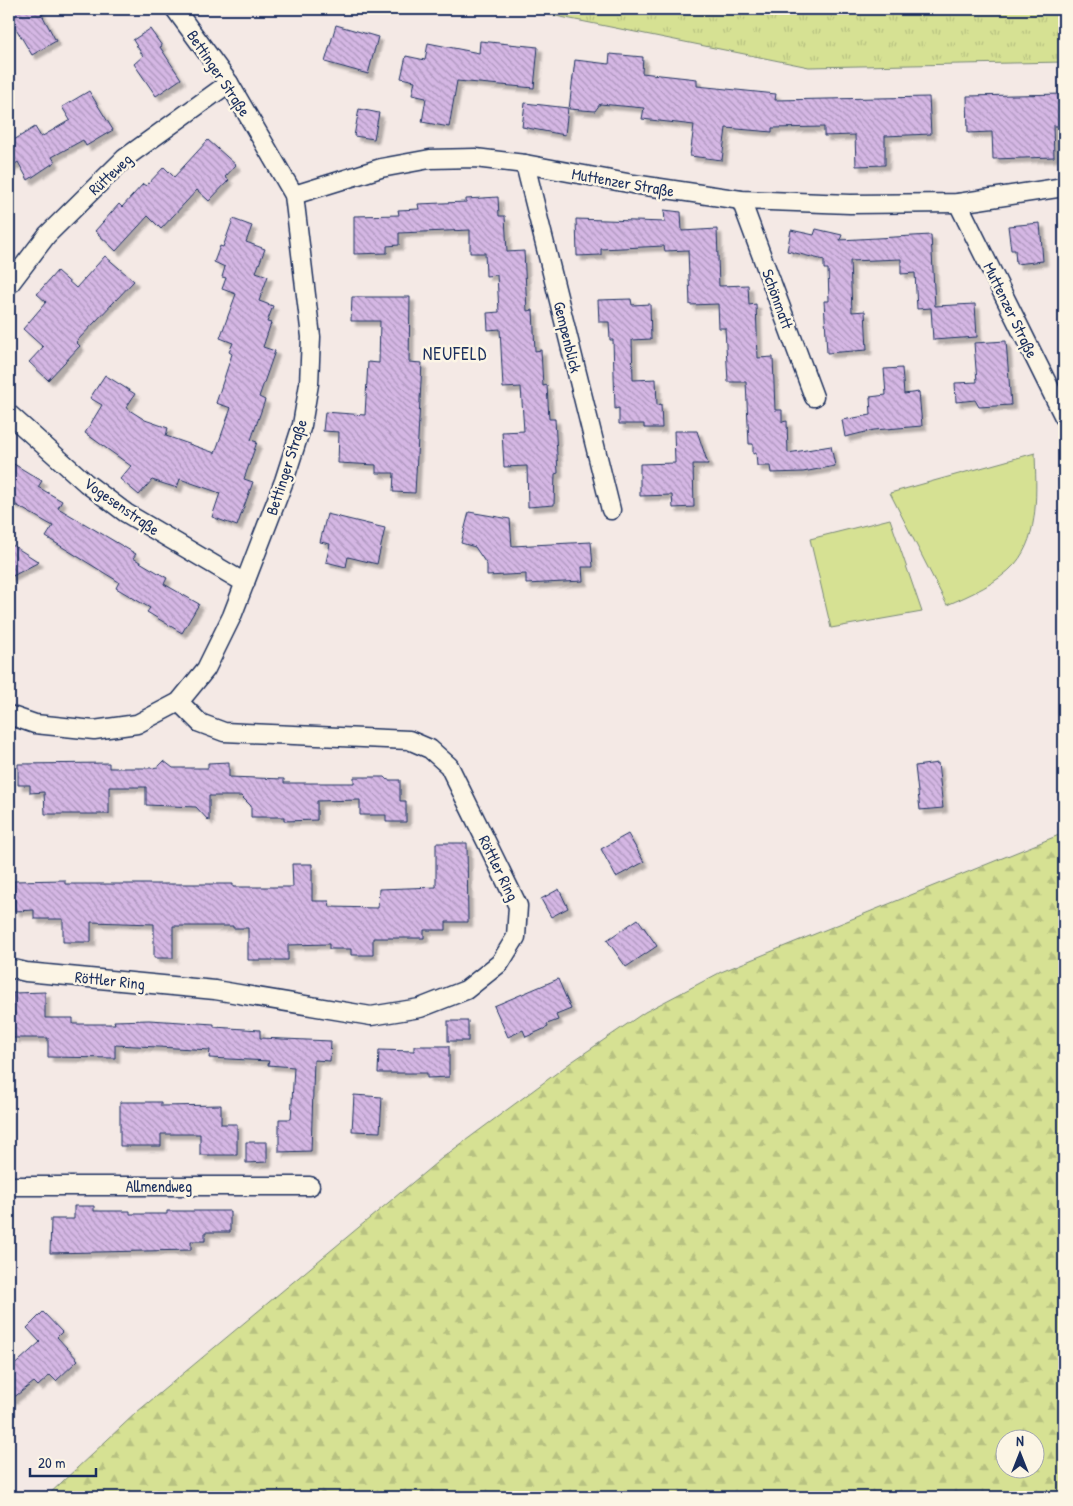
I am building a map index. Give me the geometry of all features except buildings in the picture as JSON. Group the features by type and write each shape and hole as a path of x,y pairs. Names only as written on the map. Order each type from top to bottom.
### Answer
{"street":[{"name":"Bettinger Straße","path":"9,715 35,724 94,730 137,724 179,702 206,669 245,583 284,481 302,425 309,384 311,337 294,195 229,83 175,9"},
{"name":"Rütteweg","path":"9,285 47,235 125,158 229,83"},
{"name":"Muttenzer Straße","path":"294,195 381,168 430,159 475,158 525,164 633,184 742,200 850,204 958,203 1064,187"},
{"name":"Gempenblick","path":"525,164 611,510"},
{"name":"Schönmatt","path":"742,200 814,397"},
{"name":"Muttenzer Straße","path":"958,203 1064,418"},
{"name":"Vogesenstraße","path":"9,414 86,483 126,513 245,583"},
{"name":"Röttler Ring","path":"9,968 26,972 215,990 371,1016 420,1008 466,990 500,963 516,937 518,906 449,766 430,749 409,740 224,732 200,723 179,702"},
{"name":"Allmendweg","path":"9,1186 310,1186"}],"green space":[{"path":"521,9 1064,9 1064,62 809,67"},
{"path":"1035,453 1035,511 1033,526 1023,552 1015,564 1000,577 983,588 947,605 890,493"},
{"path":"890,519 922,612 831,628 810,539"},
{"path":"1064,833 1064,1497 46,1497 137,1412 442,1158 570,1063 645,1012 721,972"}],"district":[{"name":"NEUFELD","path":"455,354"}]}
